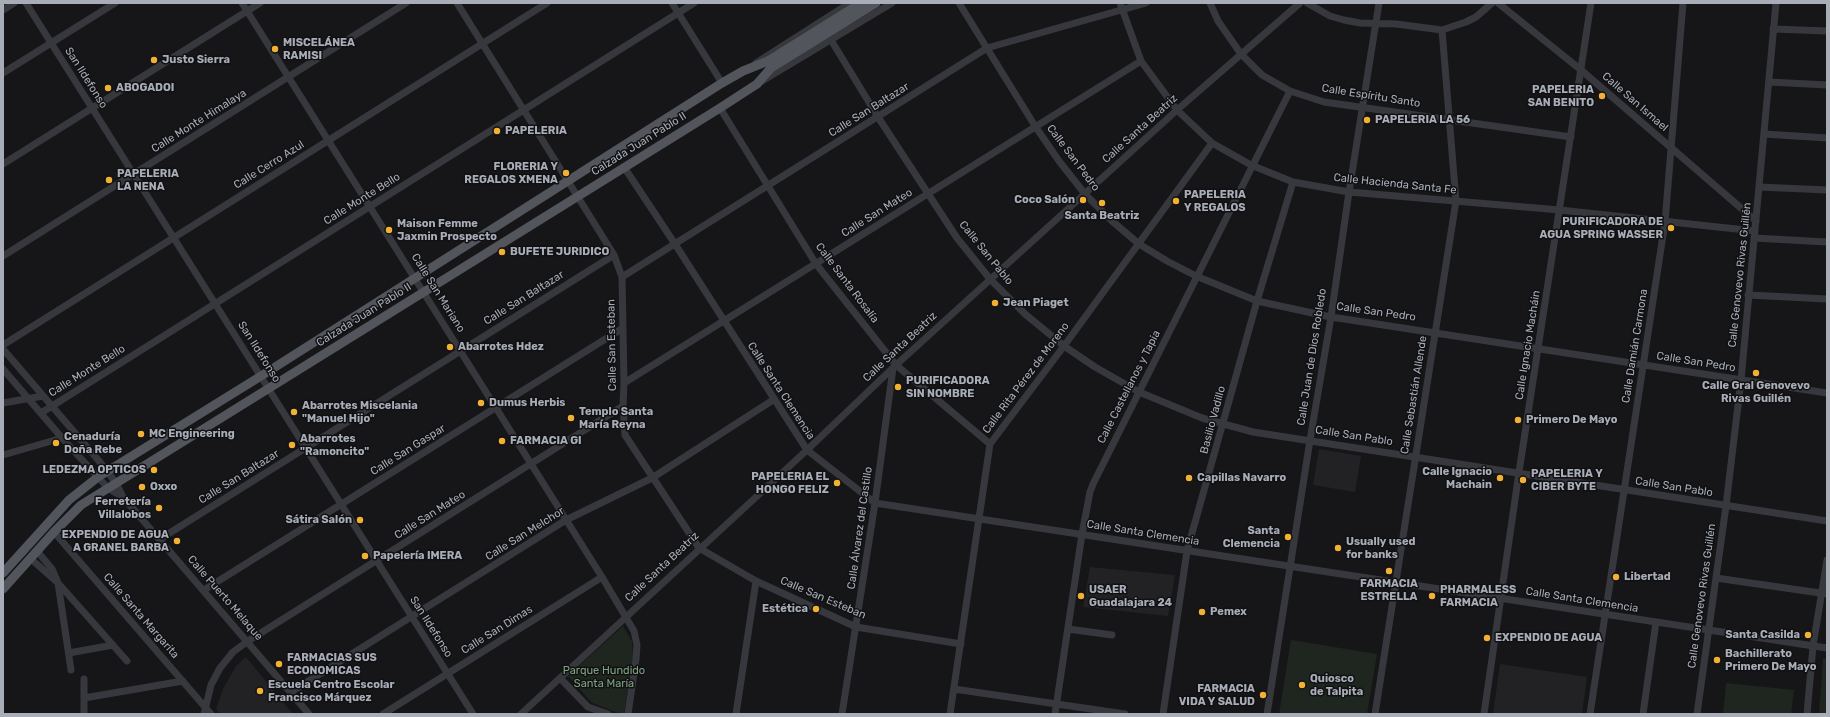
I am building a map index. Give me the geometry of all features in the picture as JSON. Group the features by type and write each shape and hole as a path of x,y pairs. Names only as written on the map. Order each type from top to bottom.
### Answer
{"main road":[{"name":"Calzada Juan Pablo II","path":"3,590 30,558 74,511 720,108 757,84 771,68 861,3"},
{"name":"Calzada Juan Pablo II","path":"3,573 69,500 107,471 262,376 722,83 744,71 768,61 876,3"}],"street":[{"path":"3,10 14,3"},
{"name":"San Ildefonso","path":"26,3 262,376 473,714"},
{"path":"3,73 115,3"},
{"name":"Calle San Mariano","path":"242,3 496,407 634,631 637,645 628,714"},
{"path":"3,164 260,3"},
{"name":"Calle Monte Himalaya","path":"3,256 406,3"},
{"name":"Calle San Esteban","path":"457,3 614,255 622,277 623,406 625,435 699,548 756,581 856,627 961,644"},
{"name":"Calle Cerro Azul","path":"3,345 546,3"},
{"path":"672,3 722,83"},
{"name":"Calle Monte Bello","path":"41,414 694,3"},
{"name":"Calzada Juan Pablo II","path":"744,71 850,3"},
{"name":"Calzada Juan Pablo II","path":"757,84 892,3"},
{"name":"Calle San Pedro","path":"959,3 1035,126 1059,161 1085,194 1112,221 1139,244 1196,276 1257,301 1331,316 1827,393"},
{"name":"Calle San Baltazar","path":"622,277 987,48 1121,6 1146,3"},
{"name":"Calle Espíritu Santo","path":"1210,3 1218,21 1241,54 1262,75 1290,90 1324,102 1571,137"},
{"name":"Calle Santa Beatriz","path":"521,714 625,616 806,450 894,366 1177,110 1300,3"},
{"path":"1308,3 1330,16 1360,23 1396,24 1442,30 1466,22 1481,13 1492,3"},
{"name":"Calle Juan de Dios Robledo","path":"1267,714 1331,316 1348,192 1379,3"},
{"name":"Calle San Ismael","path":"1498,3 1581,70 1756,221"},
{"name":"Calle Ignacio Macháin","path":"1484,714 1519,472 1591,3"},
{"name":"Calle Damián Carmona","path":"1590,714 1665,222 1684,3"},
{"name":"Calle Genovevo Rivas Guillén","path":"1697,714 1726,506 1740,380 1776,3"},
{"name":"Calle Hacienda Santa Fe","path":"1121,6 1141,61 1177,110 1212,143 1251,166 1293,182 1348,192 1560,210 1755,231"},
{"path":"1774,29 1827,31"},
{"name":"Calle Sebastián Allende","path":"1375,714 1434,332 1456,201 1442,30"},
{"name":"Calle San Pablo","path":"831,40 957,238 990,279 1025,314 1064,346 1095,367 1139,392 1223,425 1254,432 1827,521"},
{"name":"Calle San Mateo","path":"624,383 1141,61"},
{"path":"1769,82 1827,85"},
{"name":"Calle Castellanos y Tapia","path":"1055,714 1082,534 1090,492 1093,484 1290,90"},
{"name":"Calle Santa Rosalía","path":"720,108 816,264 894,366 990,444"},
{"path":"1764,134 1827,138"},
{"name":"Calle Rita Pérez de Moreno","path":"950,714 990,444 1064,346 1212,143"},
{"name":"Calle Santa Clemencia","path":"624,167 675,244 806,450 875,503 1827,648"},
{"name":"Basilio Vadillo","path":"1163,714 1188,551 1257,301 1293,182"},
{"path":"1759,186 1827,190"},
{"path":"1754,238 1827,242"},
{"name":"Calle San Baltazar","path":"160,539 614,255"},
{"path":"1748,295 1827,299"},
{"name":"Calle San Gaspar","path":"204,590 623,328"},
{"name":"Calle Puerto Melaque","path":"3,349 107,471 112,486"},
{"name":"Calle Álvarez del Castillo","path":"842,714 875,503 894,366"},
{"name":"Calle Puerto Melaque","path":"3,369 62,438 98,477 112,486 123,497 309,714"},
{"name":"Calle Monte Bello","path":"3,403 43,396"},
{"name":"Calle San Melchor","path":"291,692 566,520 652,478 773,400"},
{"name":"Calle San Mateo","path":"205,711 211,685 220,668 233,652 248,641 378,561 623,406"},
{"path":"3,455 62,438"},
{"name":"Calle Santa Margarita","path":"54,532 182,681 205,711 211,714"},
{"path":"37,551 52,569 58,583 71,670"},
{"path":"30,558 58,583 127,661"},
{"path":"1807,714 1813,646 1824,594 1827,560"},
{"name":"Calle San Dimas","path":"383,714 602,577"},
{"path":"1716,578 1824,594"},
{"path":"736,714 756,581"},
{"path":"1643,714 1656,622"},
{"path":"1068,629 1112,635"},
{"path":"69,653 113,645"},
{"path":"560,678 588,707 608,714"},
{"path":"84,679 84,714"},
{"path":"84,698 182,681"},
{"path":"954,689 1125,714"}],"shaded area":[{"path":"1319,449 1361,456 1355,492 1313,485"},
{"path":"1090,567 1175,575 1168,616 1083,607"},
{"path":"246,657 293,714 220,714 216,709 223,689 236,666"},
{"path":"1500,664 1587,677 1582,714 1493,714"}],"green space":[{"name":"Parque Hundido Santa María","path":"623,626 632,641 633,656 624,714 621,714 592,703 568,676"},
{"path":"1291,640 1377,654 1367,714 1279,714"},
{"path":"1823,658 1827,659 1827,714 1819,714"},
{"path":"1726,683 1794,690 1791,714 1723,714"}],"place":[{"name":"MISCELÁNEA RAMISI","path":"275,49"},
{"name":"Justo Sierra","path":"154,60"},
{"name":"ABOGADOI","path":"108,88"},
{"name":"PAPELERIA SAN BENITO","path":"1602,96"},
{"name":"PAPELERIA LA 56","path":"1367,120"},
{"name":"PAPELERIA","path":"497,131"},
{"name":"FLORERIA Y REGALOS XMENA","path":"566,173"},
{"name":"PAPELERIA LA NENA","path":"109,180"},
{"name":"Coco Salón","path":"1083,200"},
{"name":"PAPELERIA Y REGALOS","path":"1176,201"},
{"name":"Santa Beatriz","path":"1102,203"},
{"name":"PURIFICADORA DE AGUA SPRING WASSER","path":"1671,228"},
{"name":"Maison Femme Jaxmin Prospecto","path":"389,230"},
{"name":"BUFETE JURIDICO","path":"502,252"},
{"name":"Jean Piaget","path":"995,303"},
{"name":"Abarrotes Hdez","path":"450,347"},
{"name":"Calle Gral Genovevo Rivas Guillén","path":"1756,373"},
{"name":"PURIFICADORA SIN NOMBRE","path":"898,387"},
{"name":"Dumus Herbis","path":"481,403"},
{"name":"Abarrotes Miscelania \"Manuel Hijo\"","path":"294,412"},
{"name":"Templo Santa María Reyna","path":"571,418"},
{"name":"Primero De Mayo","path":"1518,420"},
{"name":"MC Engineering","path":"141,434"},
{"name":"FARMACIA GI","path":"502,441"},
{"name":"Cenaduría Doña Rebe","path":"56,443"},
{"name":"Abarrotes \"Ramoncito\"","path":"292,445"},
{"name":"LEDEZMA OPTICOS","path":"154,470"},
{"name":"Capillas Navarro","path":"1189,478"},
{"name":"Calle Ignacio Machain","path":"1500,478"},
{"name":"PAPELERIA Y CIBER BYTE","path":"1523,480"},
{"name":"PAPELERIA EL HONGO FELIZ","path":"837,483"},
{"name":"Oxxo","path":"142,487"},
{"name":"Ferretería Villalobos","path":"159,508"},
{"name":"Sátira Salón","path":"360,520"},
{"name":"Santa Clemencia","path":"1288,537"},
{"name":"EXPENDIO DE AGUA A GRANEL BARBA","path":"177,541"},
{"name":"Usually used for banks","path":"1338,548"},
{"name":"Papelería IMERA","path":"365,556"},
{"name":"FARMACIA ESTRELLA","path":"1389,571"},
{"name":"Libertad","path":"1616,577"},
{"name":"USAER Guadalajara 24","path":"1081,596"},
{"name":"PHARMALESS FARMACIA","path":"1432,596"},
{"name":"Estética","path":"816,609"},
{"name":"Pemex","path":"1202,612"},
{"name":"Santa Casilda","path":"1808,635"},
{"name":"EXPENDIO DE AGUA","path":"1487,638"},
{"name":"Bachillerato Primero De Mayo","path":"1717,660"},
{"name":"FARMACIAS SUS ECONOMICAS","path":"279,664"},
{"name":"Quiosco de Talpita","path":"1302,685"},
{"name":"Escuela Centro Escolar Francisco Márquez","path":"260,691"},
{"name":"FARMACIA VIDA Y SALUD","path":"1263,695"}]}
